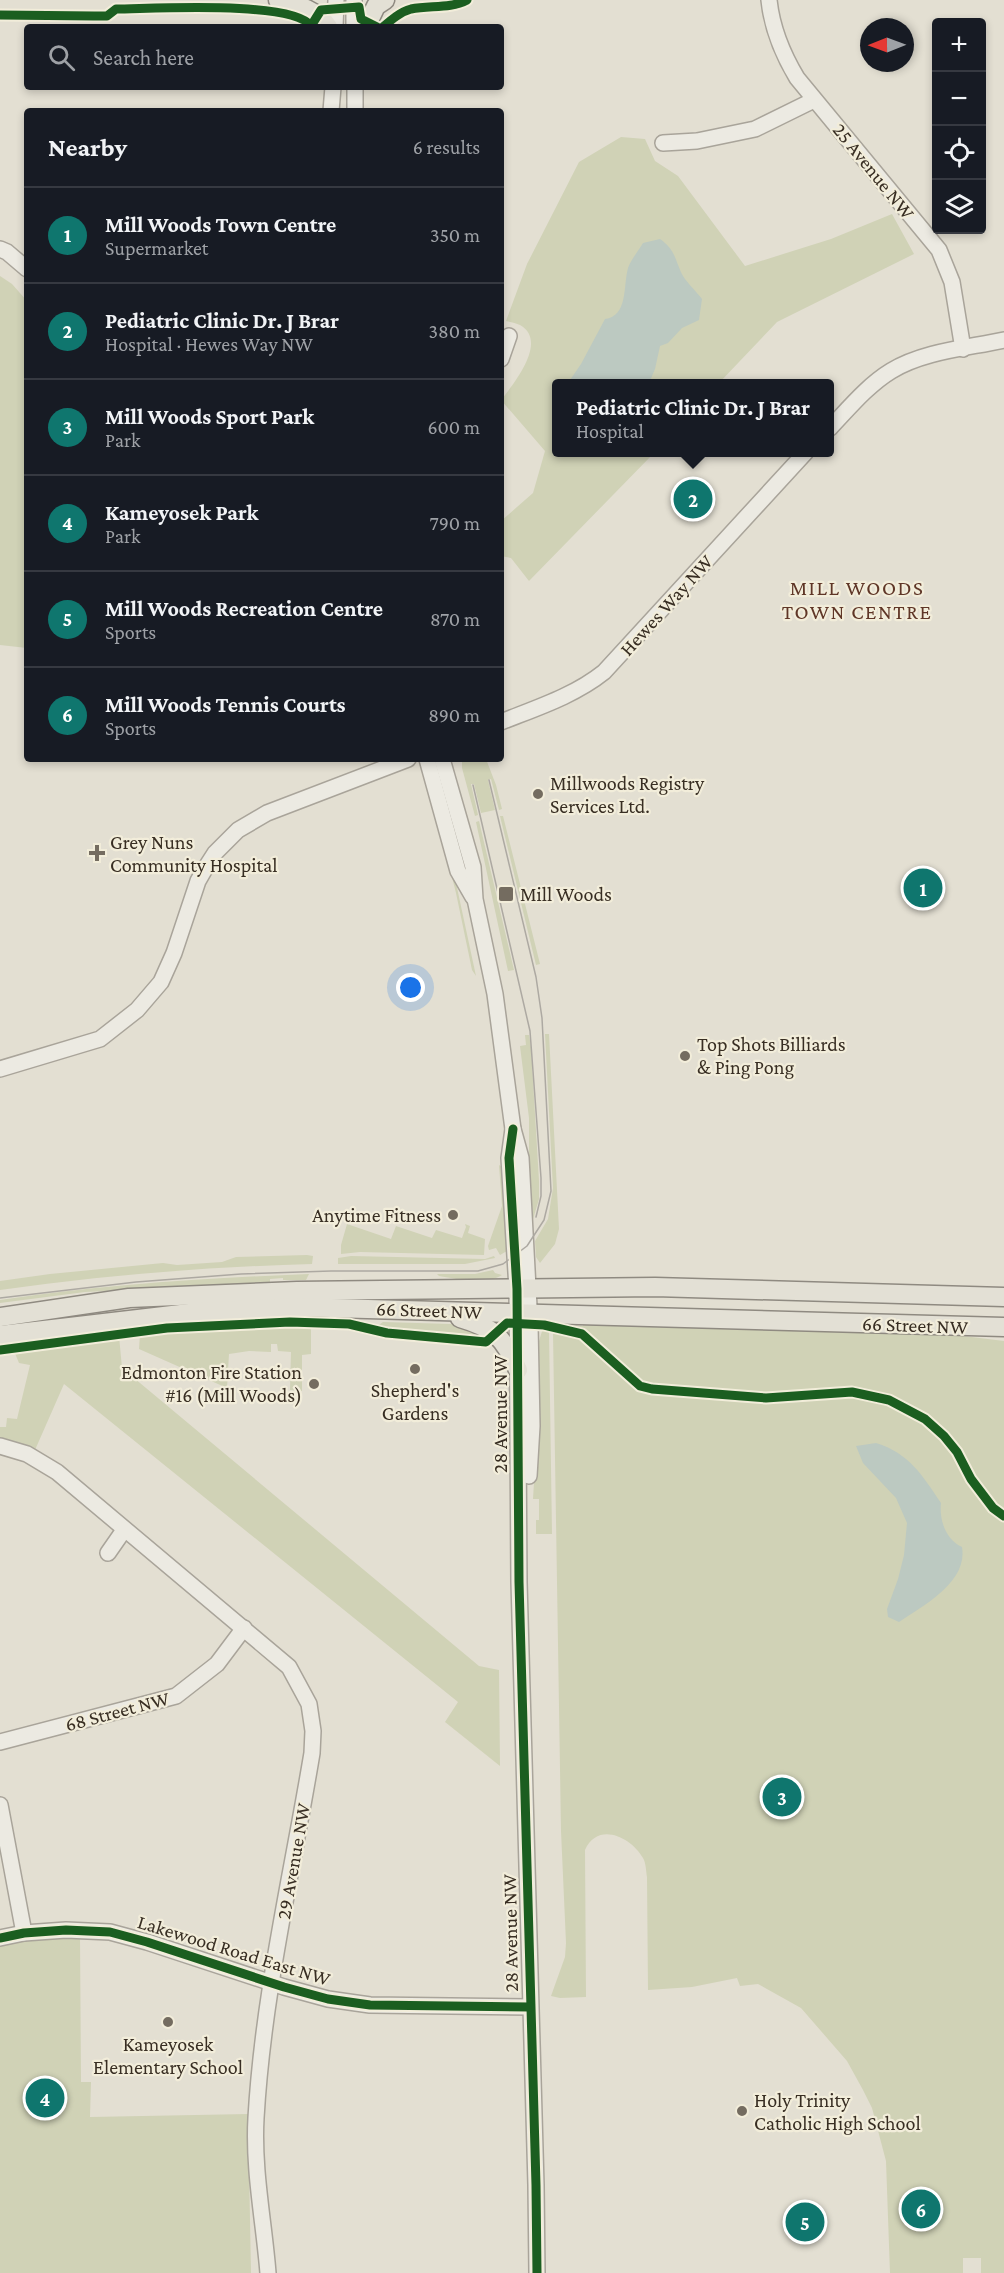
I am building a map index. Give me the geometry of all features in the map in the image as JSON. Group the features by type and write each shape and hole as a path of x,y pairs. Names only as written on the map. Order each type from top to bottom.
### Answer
{"main road":[{"path":"278,0 299,5 320,17 326,24"},
{"path":"367,24 376,6 385,0"},
{"name":"66 Street NW","path":"0,1335 235,1309 296,1307 441,1312 523,1299 613,1297 745,1289 1004,1297"},
{"name":"66 Street NW","path":"0,1317 129,1298 288,1292 523,1299 1004,1328"},
{"path":"383,1309 400,1302 523,1299"},
{"path":"441,1312 485,1326 496,1333 502,1339 518,1370"}],"street":[{"path":"335,24 336,0"},
{"path":"354,0 354,24"},
{"name":"25 Avenue NW","path":"769,0 774,32 783,56 797,78 939,250 952,282 963,349"},
{"path":"332,108 333,90"},
{"path":"355,90 355,108"},
{"path":"663,143 697,141 755,129 814,100"},
{"path":"0,249 24,266"},
{"path":"504,350 509,336"},
{"path":"834,424 854,402 892,370 934,355 1004,340"},
{"name":"Hewes Way NW","path":"504,721 579,689 604,672 802,457"},
{"path":"0,1069 100,1039 137,1010 161,982 174,952 198,881 215,853 238,830 267,813 400,762"},
{"name":"28 Avenue NW","path":"428,762 458,871 475,899"},
{"name":"28 Avenue NW","path":"443,762 473,867 475,899 495,994 513,1129 521,1158 523,1299 531,1426 522,1628"},
{"name":"28 Avenue NW","path":"523,1299 518,1370 519,1581 537,2273"},
{"name":"29 Avenue NW","path":"0,1446 27,1454 49,1467 244,1628 289,1667 309,1704 313,1731 312,1753 271,1983 256,2120 258,2178 268,2273"},
{"path":"108,1553 124,1530"},
{"name":"68 Street NW","path":"0,1742 176,1696 217,1664 244,1628"},
{"path":"0,1805 24,1932"},
{"name":"Lakewood Road East NW","path":"0,1938 24,1932 66,1930 110,1932 328,1999 370,2005 530,2007"}],"green space":[{"path":"621,137 645,139 655,161 678,176 745,266 831,239 892,214 914,254 777,322 723,379 552,379 552,457 650,457 529,581 511,558 504,557 504,518 533,493 545,451 504,403 504,396 526,363 531,341 528,332 520,325 506,321 527,264 579,162"},
{"path":"0,276 12,284 24,298 24,648 0,645"},
{"path":"462,762 487,762 502,809 499,810 491,779 488,780 495,810 481,813 474,784 471,784 478,815 475,816"},
{"path":"432,798 453,869 476,976 472,970 456,893"},
{"path":"500,816 503,816 540,964 536,965"},
{"path":"479,821 514,970 508,971 476,822"},
{"path":"545,1034 549,1034 559,1229 555,1244 540,1263 536,1257 535,1241 548,1219 553,1188"},
{"path":"525,1035 529,1035 531,1047 539,1181 539,1199 533,1219 529,1118 520,1046 526,1045"},
{"path":"499,1165 502,1167 507,1251 500,1255 496,1248 489,1250 488,1246 502,1206"},
{"path":"347,1224 391,1239 396,1226 432,1238 436,1230 462,1238 465,1224 470,1226 468,1233 485,1239 484,1255 360,1252 341,1254"},
{"path":"313,1256 312,1264 156,1272 0,1290 0,1281 50,1274 163,1263 177,1265 222,1262 236,1257"},
{"path":"351,1256 485,1259 494,1256 495,1258 465,1264 338,1264 338,1258"},
{"path":"493,1270 502,1275 488,1280 471,1281 437,1274 475,1274"},
{"path":"309,1274 306,1280 283,1280 283,1278 270,1279 270,1283 85,1292 0,1303 0,1300 115,1286"},
{"path":"302,1317 306,1321 187,1324 142,1330 144,1325"},
{"path":"383,1322 451,1324 464,1326 488,1338 476,1339 376,1327"},
{"path":"583,1322 947,1334 1004,1341 1004,2273 981,2273 981,2258 963,2258 963,2273 890,2273 886,2161 872,2108 847,2061 801,2008 758,1984 740,1986 737,1978 692,1987 648,1990 646,1867 638,1850 614,1835 598,1836 585,1850 586,1997 551,1996 565,1957 566,1943 561,1831 553,1333 571,1334 572,1325 583,1326"},
{"path":"293,1325 311,1327 311,1354 302,1355 302,1391 290,1390 291,1352 278,1351 277,1344 271,1344 271,1352 249,1351 229,1354 227,1388 139,1349 140,1334"},
{"path":"543,1328 549,1331 552,1534 536,1534 539,1499 533,1499 539,1401 539,1341"},
{"path":"119,1336 122,1368 479,1666 499,1670 500,1766 445,1722 458,1702 64,1384 35,1450 20,1443 0,1440 0,1427 6,1427 7,1418 17,1419 30,1365 19,1363 14,1351"},
{"path":"80,1936 81,2082 91,2082 90,2117 248,2114 251,2273 0,2273 0,1946 22,1941"}],"shaded area":[{"path":"660,239 669,247 683,276 702,299 699,320 682,328 668,343 660,346 651,379 571,379 605,319 612,317 621,307 628,268 643,243"},
{"path":"876,1443 898,1453 921,1475 941,1503 941,1516 945,1529 952,1540 962,1547 962,1560 951,1582 932,1600 899,1622 888,1617 887,1609 904,1555 907,1523 896,1498 863,1463 856,1446"}],"tram line":[{"path":"0,1298 136,1282 241,1274 331,1271 478,1271 503,1264 527,1246 544,1220 551,1191 542,1018 536,977 489,780"},
{"path":"473,785 530,1031 541,1178 541,1196 536,1217"}],"cycle path":[{"path":"386,24 399,14 411,9 454,5 467,0"},
{"path":"312,24 321,10 359,7 361,19 371,24"},
{"path":"0,15 107,16 116,9 219,8 278,12 299,18 308,24"},
{"path":"513,1129 509,1158 517,1289 519,1582 537,2273"},
{"path":"0,1350 167,1328 290,1322 349,1324 387,1333 486,1342 507,1323 544,1325 582,1334 640,1386 652,1389 766,1398 852,1392 889,1400 925,1419 944,1436 957,1452 971,1479 993,1508 1004,1516"},
{"path":"0,1938 24,1933 66,1930 110,1932 328,1999 370,2005 530,2007"}],"place":[{"name":"Pediatric Clinic Dr. J Brar","path":"693,499"},
{"name":"Millwoods Registry Services Ltd.","path":"538,794"},
{"name":"Grey Nuns Community Hospital","path":"97,853"},
{"name":"Mill Woods Town Centre","path":"923,888"},
{"name":"Mill Woods","path":"506,894"},
{"name":"Top Shots Billiards & Ping Pong","path":"685,1056"},
{"name":"Anytime Fitness","path":"453,1215"},
{"name":"Shepherd's Gardens","path":"415,1369"},
{"name":"Edmonton Fire Station #16 (Mill Woods)","path":"314,1384"},
{"name":"Mill Woods Sport Park","path":"782,1797"},
{"name":"Kameyosek Elementary School","path":"168,2022"},
{"name":"Kameyosek Park","path":"45,2098"},
{"name":"Holy Trinity Catholic High School","path":"742,2111"},
{"name":"Mill Woods Tennis Courts","path":"921,2209"},
{"name":"Mill Woods Recreation Centre","path":"805,2222"}],"district":[{"name":"MILL WOODS TOWN CENTRE","path":"857,600"}]}
